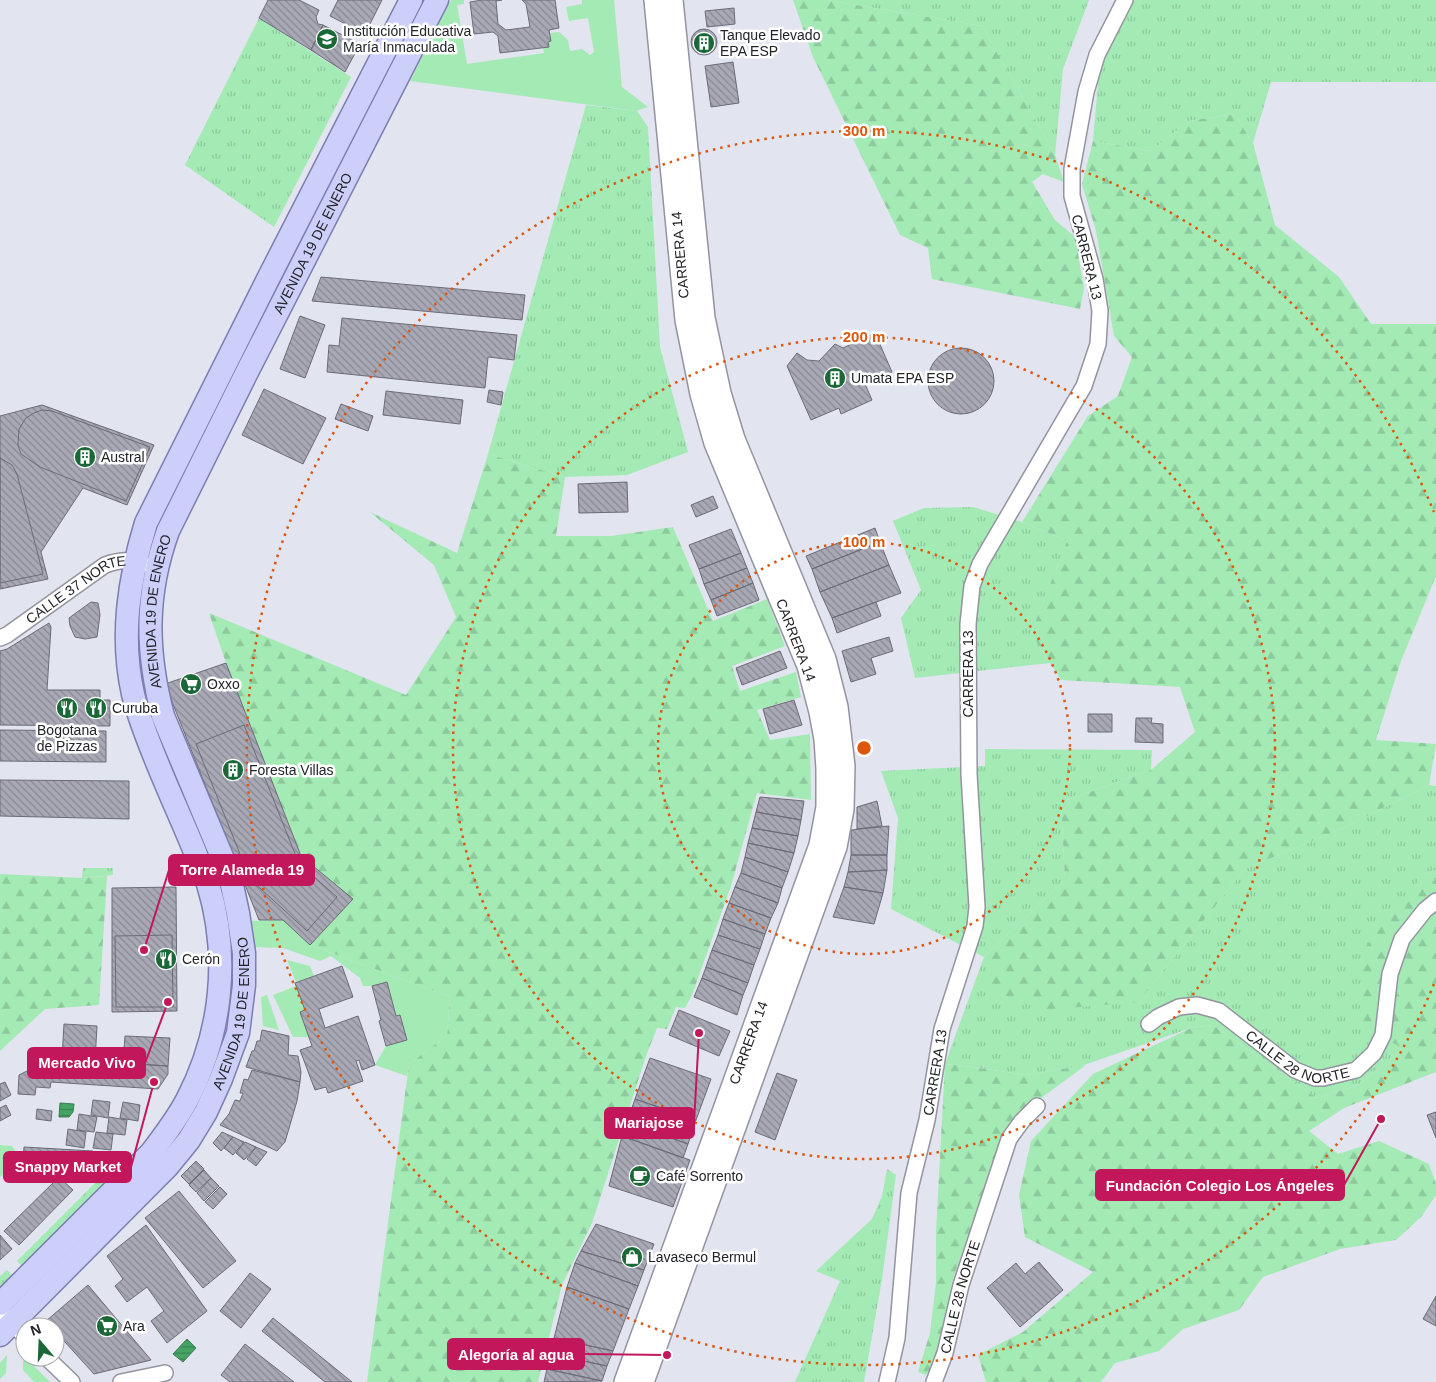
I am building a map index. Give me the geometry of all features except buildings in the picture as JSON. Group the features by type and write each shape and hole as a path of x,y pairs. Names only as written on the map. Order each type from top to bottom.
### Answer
{"main road":[{"name":"AVENIDA 19 DE ENERO","path":"0,1304 151,1154 172,1127 187,1100 202,1067 215,1028 220,984 220,954 208,884 141,723 129,672 126,640 128,606 135,561 146,523 411,0"},
{"name":"AVENIDA 19 DE ENERO","path":"9,1326 167,1167 189,1140 206,1112 222,1078 238,1034 244,985 244,961 238,913 230,876 164,716 156,689 150,639 151,608 157,570 168,531 437,0"},
{"name":"CARRERA 14","path":"625,1382 820,845 827,807 825,739 808,666 715,443 694,360 686,320 655,0"},
{"name":"CARRERA 14","path":"643,1382 836,847 843,809 844,766 837,707 825,659 734,439 712,357 704,318 672,0"}],"street":[{"name":"CARRERA 13","path":"887,1382 897,1338 909,1193 927,1120 942,1029 975,926 977,907 969,774 968,624 972,586 980,564 1084,386 1098,344 1100,311 1095,279 1072,196 1072,170 1086,92 1097,54 1125,0"},
{"name":"CALLE 37 NORTE","path":"0,638 7,636 105,565 120,560 135,561 157,570"},
{"name":"CALLE 28 NORTE","path":"1153,1020 1179,1007 1197,1005 1220,1011 1296,1070 1315,1078 1323,1078 1356,1070 1374,1053 1383,1035 1390,974 1402,939 1425,910 1436,901"},
{"name":"CALLE 28 NORTE","path":"934,1382 945,1353 961,1286 1009,1139 1022,1121 1037,1106"},
{"path":"121,1382 166,1373"},
{"path":"59,1376 72,1382"}],"green space":[{"path":"451,0 464,0 464,4 457,5 467,64 544,53 543,48 548,47 548,42 551,41 550,33 559,32 568,40 570,51 582,49 590,55 594,52 588,18 569,21 566,7 582,4 582,0 614,0 622,87 648,107 636,111 410,81"},
{"path":"793,0 826,0 982,26 1055,155 1064,182 1043,174 1032,182 1055,220 1075,237 1084,288 1080,309 932,279 928,248 900,235 813,57"},
{"path":"826,0 1089,0 1063,69 1055,155 982,26"},
{"path":"1131,0 1436,0 1436,82 1271,82 1253,143 1234,114 1189,121 1151,151 1093,141 1099,72"},
{"path":"259,18 351,77 274,227 185,165"},
{"path":"586,105 637,111 648,127 660,347 688,452 627,475 565,477 488,454"},
{"path":"1234,114 1253,143 1275,225 1339,277 1371,324 1436,324 1436,576 1401,661 1376,740 1436,744 1429,785 1341,829 1245,869 1138,1002 1045,1010 992,991 984,957 1065,880 1061,802 1151,770 1195,732 1180,687 1061,680 1031,633 1067,541 1022,522 1088,416 1118,396 1132,357 1114,336 1096,231 1082,184 1093,141 1151,151 1189,121"},
{"path":"488,454 565,477 556,536 611,536 673,527 713,621 767,599 785,646 732,666 740,691 796,672 801,697 757,710 770,740 810,734 811,800 757,793 731,886 692,995 685,1008 676,1007 667,1029 657,1028 646,1056 592,1223 562,1285 538,1382 367,1382 409,1064 447,1035 450,997 310,945 353,899 301,856 226,663 209,613 406,695 456,617 434,565 370,512 457,553"},
{"path":"973,507 1022,522 1067,541 1031,633 1050,663 915,678 901,618 921,590 893,521 924,508"},
{"path":"985,749 1152,750 1151,770 1061,802 1065,880 984,957 891,909 898,818 881,771 985,766"},
{"path":"1429,785 1436,786 1436,870 1424,874 1405,1048 1358,1085 1317,1098 1213,1025 1191,1028 1081,1066 1026,1075 945,1064 984,957 1138,1002 1245,869 1341,829"},
{"path":"83,868 113,868 113,875 82,878"},
{"path":"1436,870 1436,1072 1344,1108 1309,1131 1338,1154 1379,1141 1429,1164 1436,1184 1436,1195 1421,1217 1396,1240 1340,1249 1263,1277 1239,1310 1183,1329 1159,1351 1115,1363 1101,1382 986,1382 978,1355 1023,1332 1093,1272 1025,1237 1019,1195 1031,1141 1093,1074 1191,1028 1213,1025 1317,1098 1358,1085 1405,1048 1359,1029 1363,950 1424,874"},
{"path":"0,874 82,878 107,876 99,1005 45,1009 0,1051"},
{"path":"283,920 310,945 450,997 447,1035 409,1064 407,1076 375,1065 386,1046 407,1040 400,1015 396,1016 387,982 363,986 360,978 331,956 320,961 283,948 254,947 250,921"},
{"path":"287,960 310,966 314,976 296,982"},
{"path":"296,986 305,1010 300,1013 309,1037 293,1037 273,995"},
{"path":"267,995 279,1030 263,1026 261,997"},
{"path":"945,1064 1026,1075 1086,1065 1014,1118 985,1187 952,1282 937,1363 926,1375 918,1372 930,1333 936,1283 936,1231"},
{"path":"0,1145 12,1146 23,1162 0,1177"},
{"path":"887,1169 896,1175 882,1279 864,1382 795,1382 840,1281 816,1271 872,1219 882,1196"},
{"path":"108,1170 105,1182 23,1267 17,1261"},
{"path":"7,1270 12,1275 0,1287 0,1276"},
{"path":"7,1355 6,1373 0,1379 0,1363"},
{"path":"23,1367 35,1367 50,1382 34,1382 23,1370"}],"shaded area":[{"path":"60,1103 74,1104 73,1112 69,1117 59,1117"},
{"path":"187,1339 196,1348 183,1362 173,1354"}],"place":[{"name":"Institución Educativa María Inmaculada","path":"327,39"},
{"name":"Tanque Elevado EPA ESP","path":"704,43"},
{"name":"Umata EPA ESP","path":"835,378"},
{"name":"Austral","path":"85,457"},
{"name":"Oxxo","path":"191,684"},
{"name":"Bogotana de Pizzas","path":"67,708"},
{"name":"Curuba","path":"96,708"},
{"name":"Foresta Villas","path":"233,770"},
{"name":"Torre Alameda 19","path":"144,950"},
{"name":"Cerón","path":"166,959"},
{"name":"Mercado Vivo","path":"168,1002"},
{"name":"Mariajose","path":"699,1033"},
{"name":"Snappy Market","path":"154,1082"},
{"name":"Fundación Colegio Los Ángeles","path":"1381,1119"},
{"name":"Café Sorrento","path":"640,1176"},
{"name":"Lavaseco Bermul","path":"632,1257"},
{"name":"Ara","path":"107,1326"},
{"name":"Alegoría al agua","path":"667,1355"}]}
